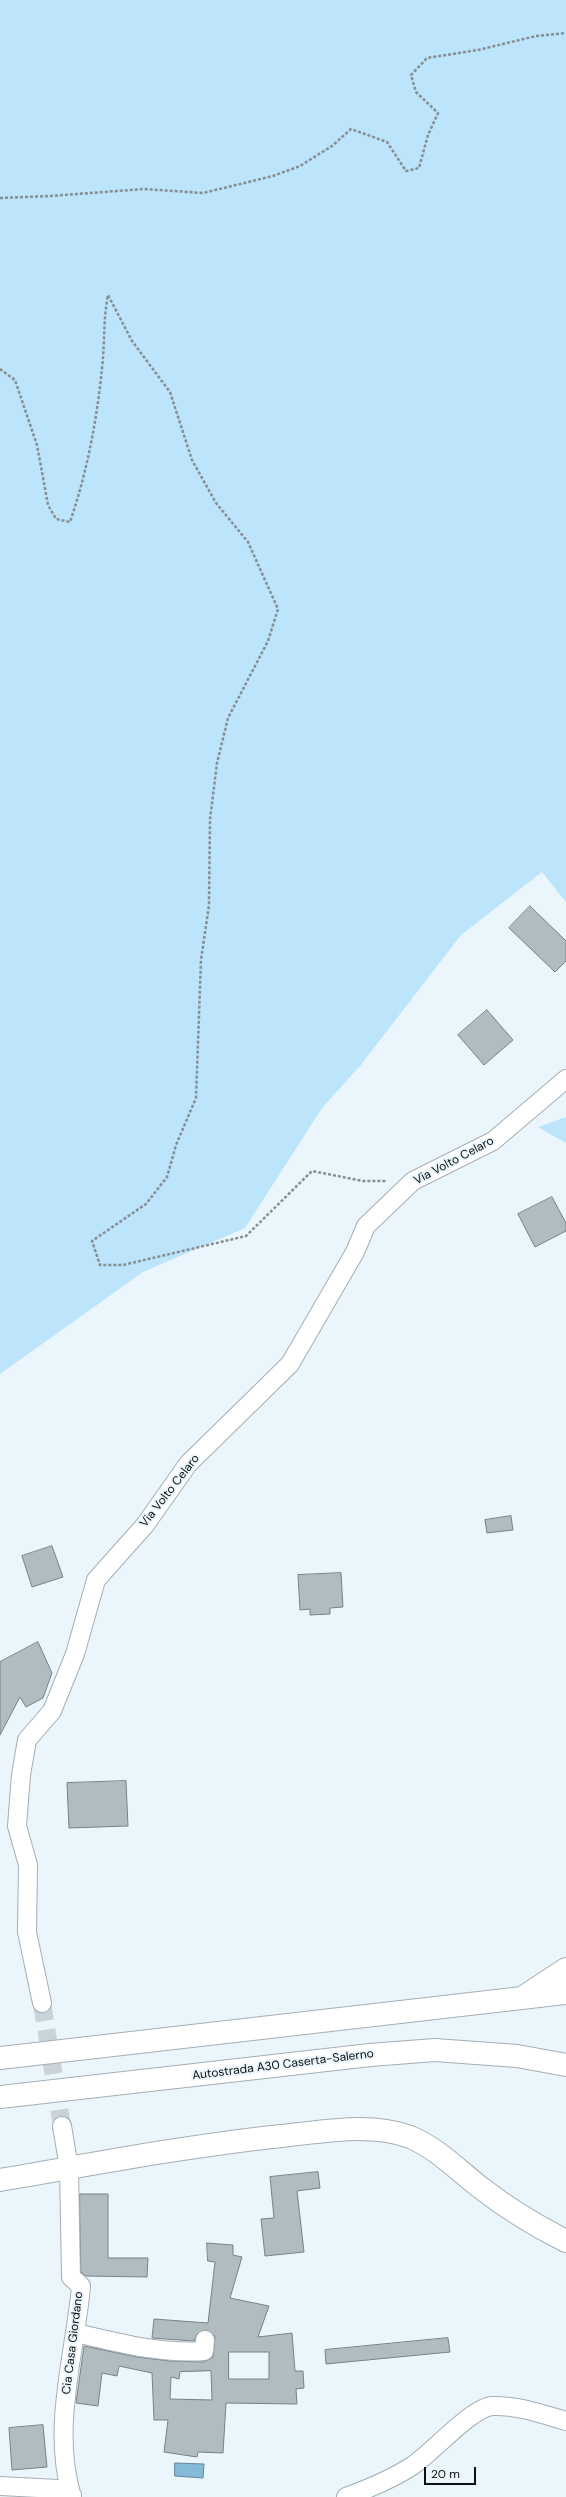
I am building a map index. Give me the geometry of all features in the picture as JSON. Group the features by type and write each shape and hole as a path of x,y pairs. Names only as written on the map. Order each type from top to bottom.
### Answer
{"main road":[{"path":"520,1998 566,1969"},
{"path":"0,2058 566,1993"},
{"name":"Autostrada A30 Caserta-Salerno","path":"0,2097 370,2055 436,2050 517,2056 566,2065"},
{"path":"0,2180 208,2144 347,2129 374,2130 410,2137 437,2152 482,2189 534,2225 566,2241"}],"street":[{"name":"Via Volto Celaro","path":"42,2003 27,1932 28,1865 17,1826 21,1775 27,1740 52,1711 75,1654 96,1580 145,1525 188,1464 290,1364 355,1252 366,1226 413,1182 493,1141 566,1079"},
{"path":"62,2126 69,2168"},
{"name":"Cia Casa Giordano","path":"69,2168 71,2277 81,2286 76,2333 68,2373 64,2418 64,2448 72,2496"},
{"path":"76,2333 143,2349 181,2353 204,2351 205,2340"},
{"path":"346,2497 370,2488 413,2466 461,2423 490,2406 524,2408 566,2421"},
{"path":"0,2486 58,2489 72,2496"}],"path":[{"path":"0,198 144,189 204,193 272,176 300,166 332,146 351,129 387,142 406,171 419,168 428,135 438,113 416,92 411,75 427,58 478,50 536,36 566,33"},
{"path":"0,370 15,380 37,445 48,505 56,520 70,522 81,489 97,406 102,367 104,315 108,295 132,341 170,392 192,460 216,503 248,542 278,609 268,641 228,718 217,763 210,819 209,905 202,960 196,1098 176,1145 167,1177 146,1204 92,1241 100,1265 123,1265 246,1236 312,1171 363,1181 413,1182"}],"shaded area":[{"path":"0,0 566,0 566,902 542,872 461,935 360,1066 322,1108 245,1228 143,1272 0,1374"},
{"path":"566,1117 566,1143 538,1127"},
{"path":"175,2463 204,2464 203,2478 175,2476"}],"building":[{"path":"530,906 566,941 566,961 555,972 509,928"},
{"path":"487,1010 513,1040 484,1065 458,1035"},
{"path":"552,1197 566,1223 566,1231 535,1247 518,1214"},
{"path":"511,1516 513,1530 487,1533 485,1520"},
{"path":"52,1546 63,1577 32,1587 22,1556"},
{"path":"341,1573 343,1607 330,1608 330,1614 310,1615 310,1609 300,1610 298,1575"},
{"path":"38,1642 52,1673 43,1698 26,1707 20,1697 0,1735 0,1662"},
{"path":"126,1781 128,1826 69,1828 67,1783"},
{"path":"318,2172 320,2188 297,2191 304,2252 265,2256 261,2219 274,2218 270,2177"},
{"path":"80,2194 108,2194 108,2258 148,2258 147,2277 86,2276 81,2272"},
{"path":"207,2243 233,2245 233,2255 242,2257 230,2298 269,2306 258,2337 292,2333 295,2371 303,2371 304,2388 296,2389 297,2404 226,2403 223,2453 198,2452 197,2457 164,2452 168,2420 154,2420 152,2373 119,2366 117,2376 102,2373 98,2406 76,2403 84,2346 137,2357 170,2361 204,2362 213,2357 215,2336 206,2330 197,2334 194,2341 152,2338 154,2319 208,2323 215,2262 208,2261","holes":["229,2352 269,2352 269,2379 229,2379","211,2371 212,2400 170,2399 171,2377 179,2379 180,2372"]},
{"path":"448,2338 450,2352 326,2364 325,2350"},
{"path":"43,2425 47,2467 12,2470 9,2428"}],"tunnel":[{"path":"42,2003 62,2126"}]}
